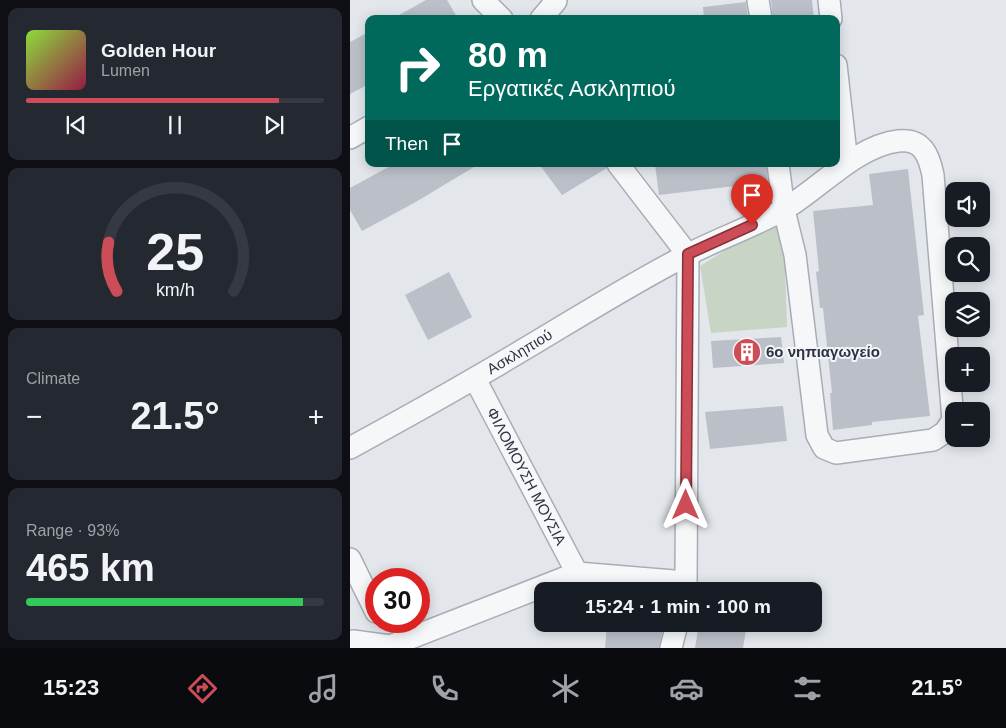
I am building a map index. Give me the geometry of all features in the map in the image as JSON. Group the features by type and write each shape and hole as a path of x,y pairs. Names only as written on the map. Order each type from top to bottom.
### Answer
{"street":[{"path":"483,0 498,15"},
{"path":"544,15 556,0 560,0"},
{"path":"758,0 760,15"},
{"path":"829,0 831,15"},
{"path":"840,101 847,163"},
{"path":"350,138 365,129"},
{"name":"Ασκληπιού","path":"350,448 475,378 609,298 688,254 784,210 847,163 882,144 907,140 919,146 929,155 933,175 953,420 945,432 933,440 836,453 824,448 816,435 795,255 784,210"},
{"path":"620,167 688,254 685,582"},
{"path":"778,167 784,210"},
{"name":"ΦΙΛΟΜΟΥΣΗ ΜΟΥΣΙΑ","path":"475,378 577,573"},
{"path":"350,559 365,590"},
{"path":"350,642 391,647 577,573 646,582"},
{"path":"671,648 675,632"},
{"path":"385,633 391,647"}],"green space":[{"path":"773,221 784,238 787,327 711,333 700,266"}],"building":[{"path":"426,0 447,0 456,15 399,15"},
{"path":"771,0 812,0 814,15 773,15"},
{"path":"746,2 748,15 704,15 703,7"},
{"path":"365,34 365,86 350,94 350,42"},
{"path":"388,167 474,167 362,231 350,210 350,188"},
{"path":"541,167 607,167 607,168 562,195"},
{"path":"655,167 766,167 768,182 659,195"},
{"path":"908,169 924,315 918,316 930,416 872,422 872,425 833,430 830,393 832,393 823,308 820,308 816,272 819,271 813,211 873,205 869,174"},
{"path":"449,272 472,317 428,340 405,295"},
{"name":"6ο νηπιαγωγείο","path":"781,337 784,363 713,368 711,341"},
{"path":"783,406 787,441 710,449 705,412"},
{"path":"606,632 662,632 659,648 605,648"},
{"path":"698,632 746,632 743,648 695,648"}],"place":[{"name":"6ο νηπιαγωγείο","path":"747,352"}],"route":[{"path":"686,505 688,254 752,225"}]}
